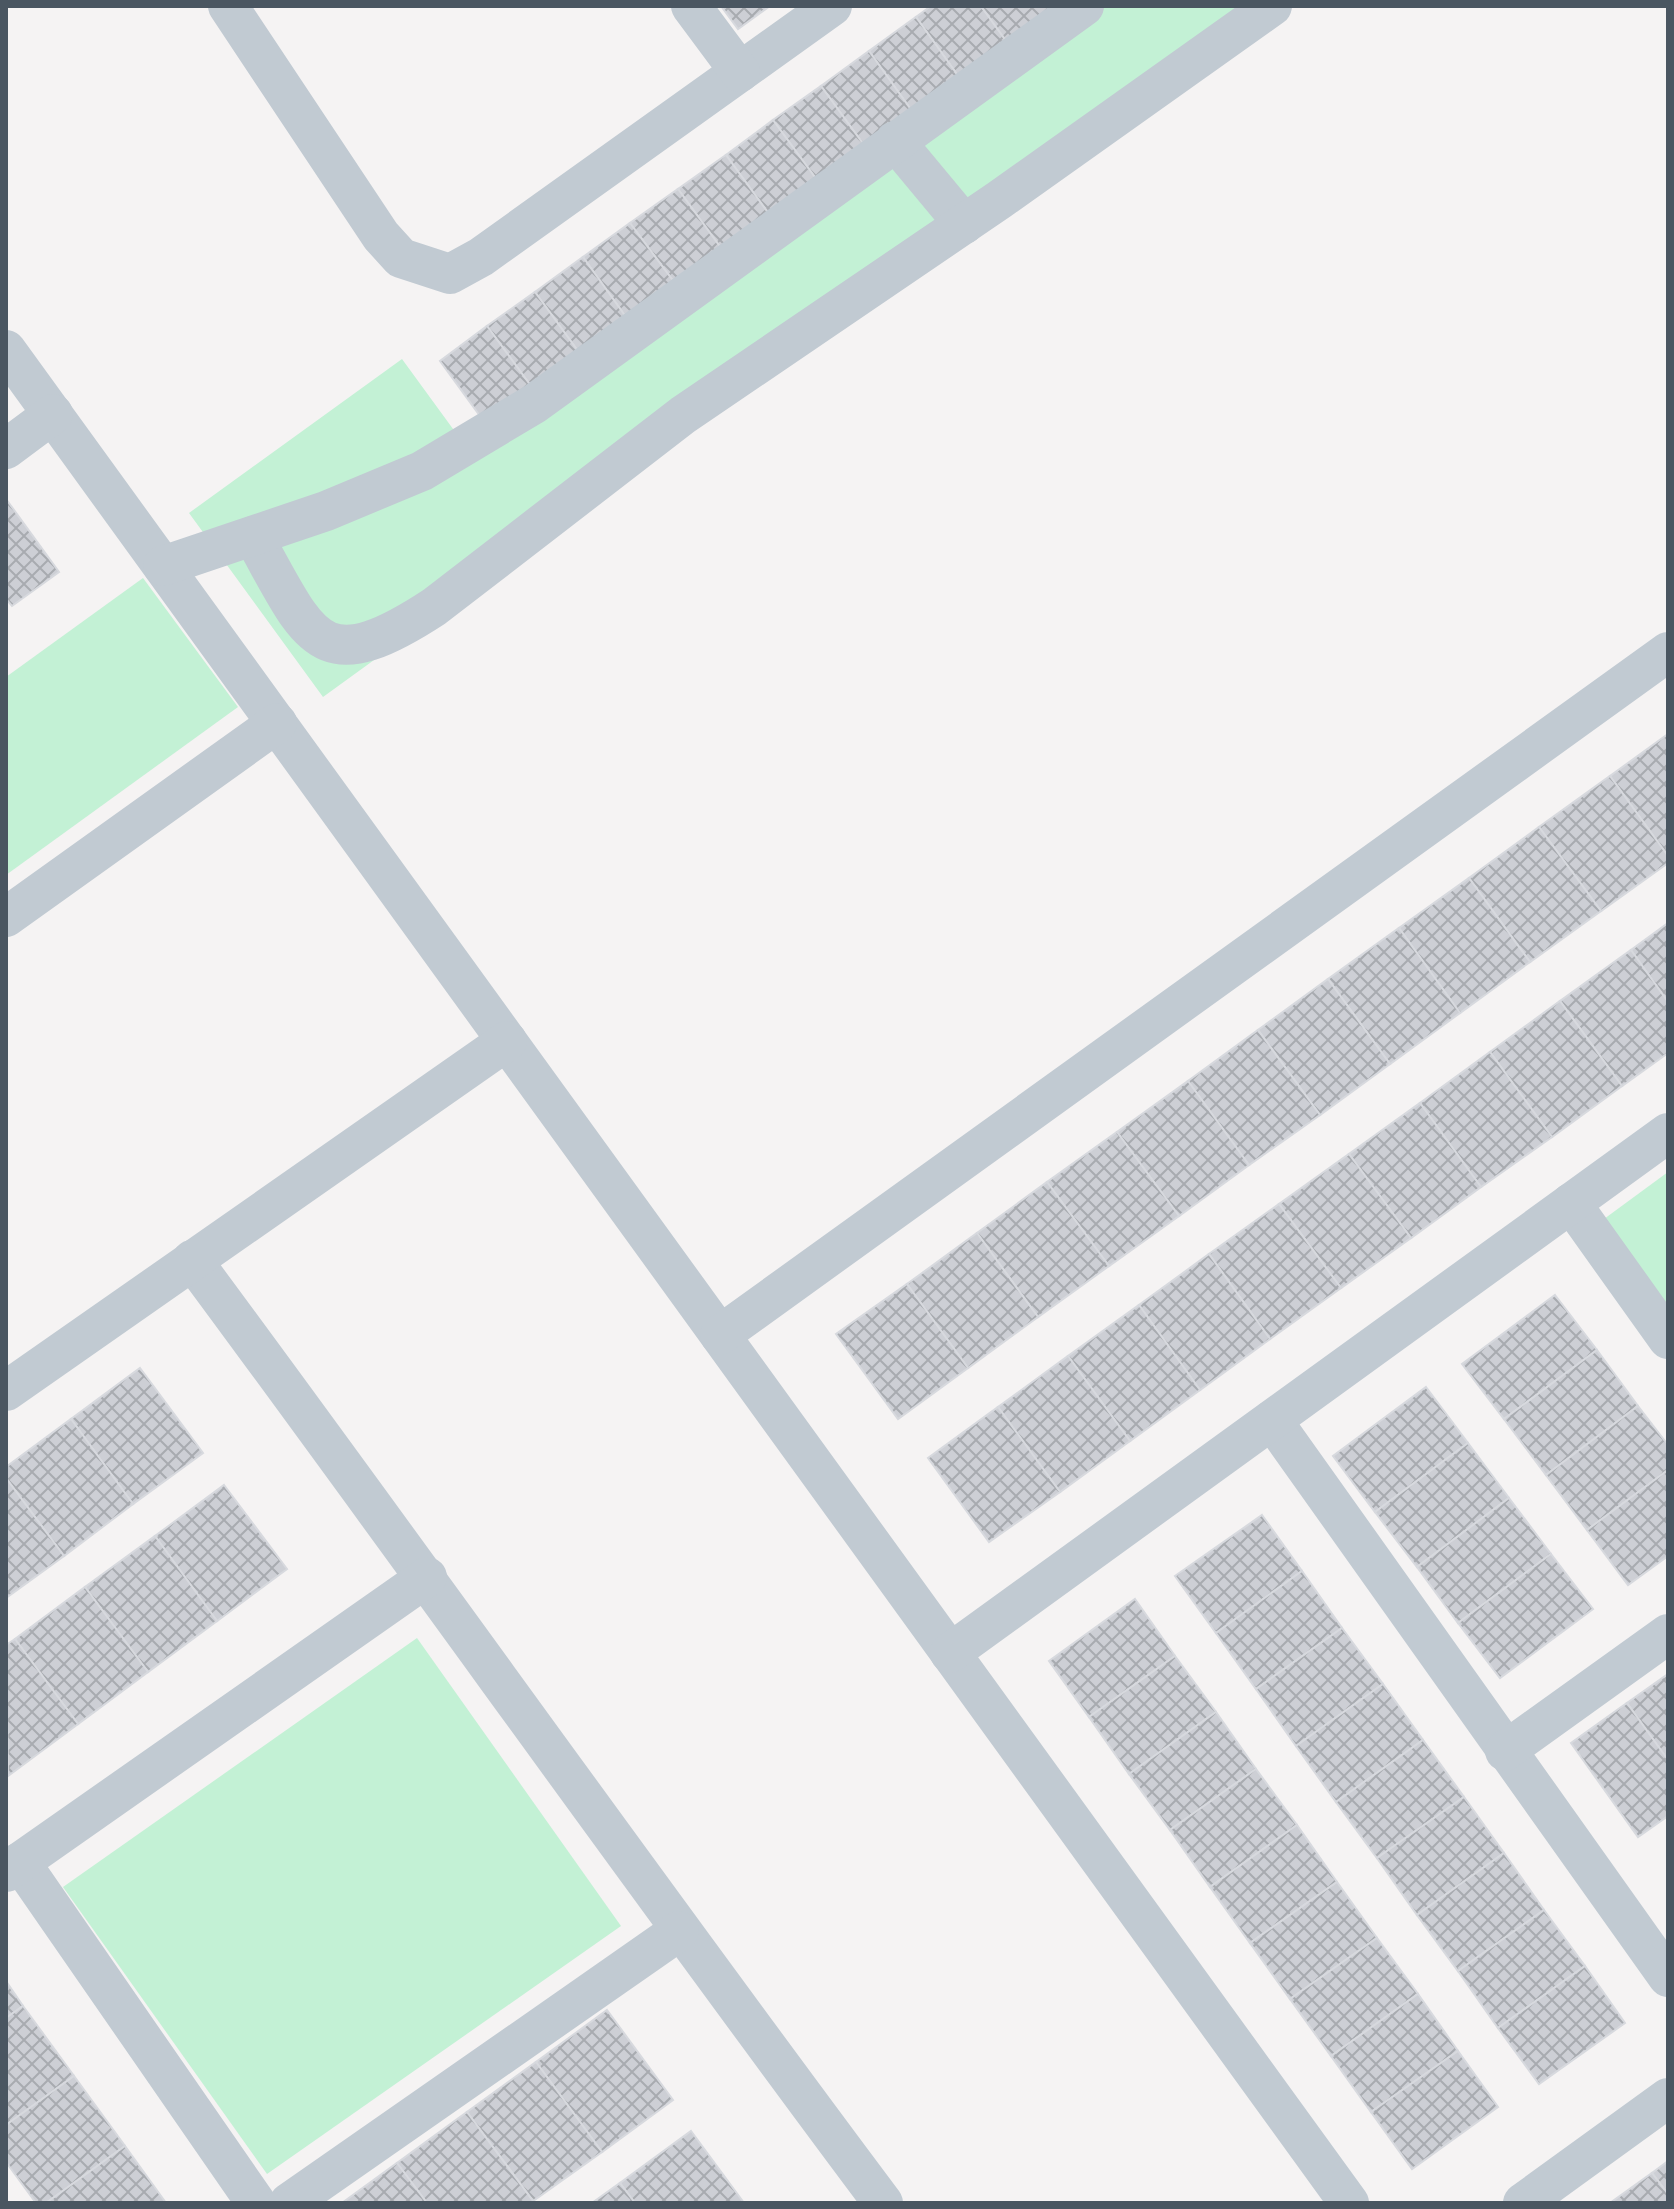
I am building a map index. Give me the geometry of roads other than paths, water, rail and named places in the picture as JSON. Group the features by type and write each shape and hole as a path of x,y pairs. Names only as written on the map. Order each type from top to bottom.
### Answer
{"street":[{"path":"228,6 381,236 401,258 450,274 481,257 832,6"},
{"path":"691,6 740,72"},
{"path":"163,566 326,511 422,471 534,404 1084,6"},
{"path":"253,536 300,619 333,646 356,647 393,634 434,607 683,415 964,224 1272,6"},
{"path":"895,141 964,224"},
{"path":"6,350 1349,2203"},
{"path":"6,449 53,414"},
{"path":"720,1335 1668,652"},
{"path":"6,917 277,723"},
{"path":"6,1391 507,1041"},
{"path":"950,1653 1668,1133"},
{"path":"1571,1203 1668,1339"},
{"path":"192,1260 427,1577 679,1931 883,2203"},
{"path":"1272,1420 1668,1977"},
{"path":"256,2203 13,1867 427,1577"},
{"path":"1505,1751 1668,1634"},
{"path":"289,2203 679,1931"},
{"path":"1523,2203 1668,2098"}]}
